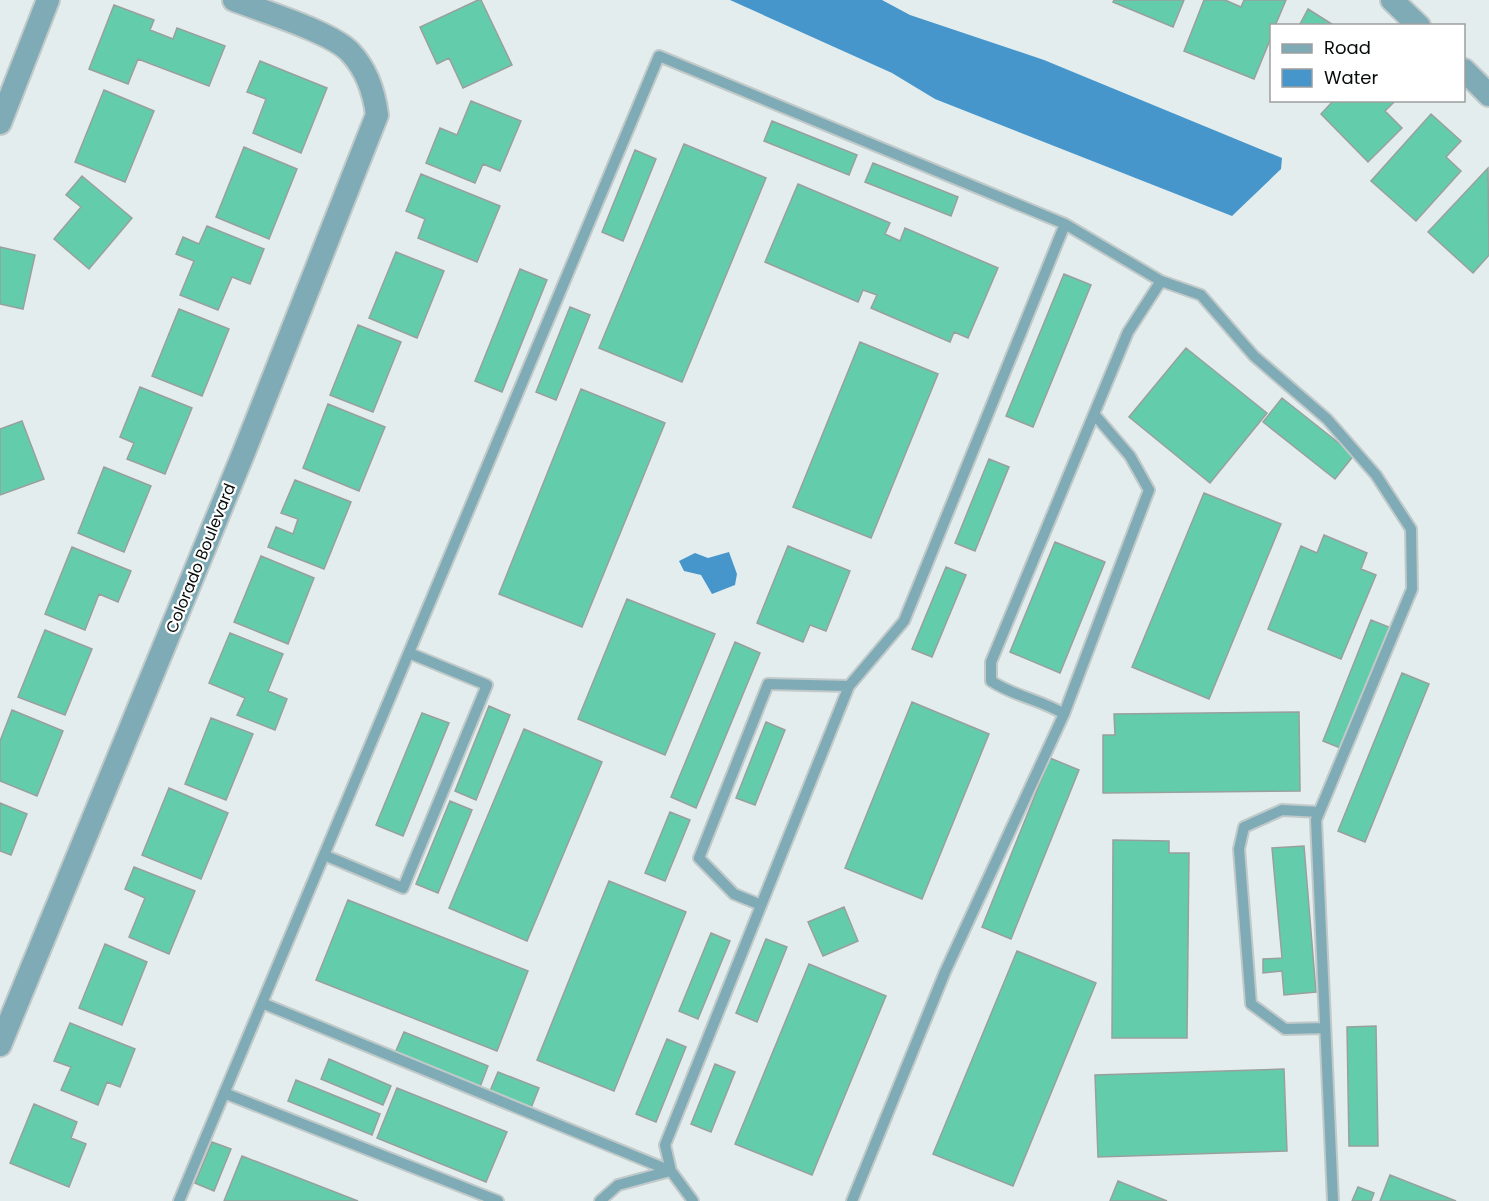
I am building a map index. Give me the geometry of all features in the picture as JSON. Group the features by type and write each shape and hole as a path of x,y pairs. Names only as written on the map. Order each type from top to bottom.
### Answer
{"street":[{"path":"0,123 48,0"},
{"name":"Colorado Boulevard","path":"0,1045 239,462 377,115 374,90 363,69 348,50 328,38 234,0"},
{"path":"1392,0 1417,24"},
{"path":"1465,71 1489,95"}],"lane":[{"path":"179,1201 659,56 1065,224 1161,281 1201,295 1254,356 1328,419 1376,475 1410,529 1412,589 1316,820 1333,1201"},
{"path":"693,1201 671,1171 665,1145 849,686 904,621 1065,224"},
{"path":"1064,714 1046,703 1010,693 991,681 991,662 1128,332 1161,281"},
{"path":"852,1201 945,972 1064,714 1149,490 1130,456 1094,414"},
{"path":"324,855 403,888 487,685 409,653"},
{"path":"761,905 734,894 699,858 768,684 849,686"},
{"path":"1319,812 1282,810 1244,827 1239,849 1251,1004 1285,1029 1325,1028"},
{"path":"262,1003 671,1171"},
{"path":"224,1093 498,1201"},
{"path":"600,1201 618,1185 671,1171"}],"water":[{"path":"730,0 882,0 910,15 1044,60 1282,158 1281,169 1232,216 935,99 892,73"},
{"path":"729,552 737,574 735,585 712,594 701,575 684,571 679,561 695,553 708,558"}],"building":[{"path":"481,0 512,65 463,88 449,58 437,64 420,27"},
{"path":"1114,0 1184,0 1173,27 1113,2"},
{"path":"1204,0 1225,0 1241,7 1244,0 1286,0 1276,24 1270,24 1270,40 1254,79 1184,51"},
{"path":"114,5 154,20 150,30 173,39 177,28 225,46 209,86 138,59 128,84 89,69"},
{"path":"1308,9 1332,24 1300,24"},
{"path":"260,61 327,88 301,153 253,133 266,99 247,92"},
{"path":"104,90 154,111 125,182 75,162"},
{"path":"471,101 521,121 500,171 483,164 475,183 426,163 440,128 457,135"},
{"path":"1332,102 1394,102 1385,111 1402,128 1368,162 1321,114"},
{"path":"1431,114 1461,141 1446,157 1461,171 1416,221 1371,181"},
{"path":"772,121 857,155 849,175 764,141"},
{"path":"684,144 766,178 682,382 599,348"},
{"path":"244,147 297,169 269,239 216,217"},
{"path":"635,150 656,159 623,241 602,232"},
{"path":"873,163 958,197 951,216 865,182"},
{"path":"1488,168 1489,255 1473,273 1428,232"},
{"path":"421,174 500,206 477,262 418,238 425,219 406,211"},
{"path":"82,176 132,218 89,269 54,239 81,207 66,195"},
{"path":"798,184 890,223 885,234 900,241 905,228 998,268 968,338 954,332 950,342 871,308 877,295 863,290 858,302 765,262"},
{"path":"207,226 264,249 250,284 232,277 218,310 180,295 194,261 176,254 183,237 199,244"},
{"path":"0,247 35,255 23,309 0,304"},
{"path":"396,252 444,271 417,338 369,318"},
{"path":"520,269 547,280 502,392 475,381"},
{"path":"1064,274 1091,285 1033,427 1006,416"},
{"path":"570,307 590,315 556,400 536,392"},
{"path":"179,309 229,329 202,396 152,376"},
{"path":"358,325 401,342 373,412 330,395"},
{"path":"860,342 938,374 871,538 793,507"},
{"path":"1186,348 1267,413 1210,483 1129,417"},
{"path":"140,387 192,408 165,474 127,459 134,443 120,437"},
{"path":"581,389 665,423 582,627 499,594"},
{"path":"1282,398 1354,455 1335,479 1263,422"},
{"path":"328,404 385,427 359,491 303,468"},
{"path":"22,421 44,479 0,495 0,429"},
{"path":"989,459 1009,467 975,551 955,543"},
{"path":"104,467 151,486 124,552 78,533"},
{"path":"295,480 351,502 324,569 268,547 276,527 293,534 298,519 281,513"},
{"path":"1204,493 1281,524 1209,699 1132,667"},
{"path":"1324,535 1367,553 1361,569 1376,575 1341,659 1268,629 1301,546 1317,553"},
{"path":"1055,542 1105,562 1060,673 1010,652"},
{"path":"788,546 850,571 826,631 810,625 803,642 757,623"},
{"path":"72,547 131,571 118,602 99,594 85,630 45,614"},
{"path":"261,556 314,578 288,644 234,622"},
{"path":"946,567 966,575 932,657 912,649"},
{"path":"627,599 715,634 665,755 578,719"},
{"path":"1371,620 1391,628 1343,749 1323,741"},
{"path":"45,630 92,649 65,715 18,697"},
{"path":"230,633 283,654 268,691 287,699 275,730 237,715 245,698 209,683"},
{"path":"735,642 760,653 696,808 671,797"},
{"path":"1402,673 1429,684 1365,842 1338,831"},
{"path":"912,702 989,734 922,899 845,868"},
{"path":"489,706 510,715 476,800 455,791"},
{"path":"12,710 63,731 37,796 0,781 0,741"},
{"path":"1299,712 1300,791 1103,793 1103,735 1115,735 1114,714"},
{"path":"422,713 449,723 403,836 376,825"},
{"path":"211,718 253,734 226,800 185,784"},
{"path":"766,722 785,730 755,805 736,798"},
{"path":"524,729 602,762 527,941 449,908"},
{"path":"1050,758 1079,770 1011,939 982,927"},
{"path":"169,788 228,813 201,879 142,855"},
{"path":"450,801 472,810 438,893 416,884"},
{"path":"0,803 27,814 11,855 0,851"},
{"path":"670,812 690,820 665,881 645,873"},
{"path":"1113,840 1169,841 1169,853 1189,853 1187,1038 1112,1038"},
{"path":"1304,846 1316,992 1284,995 1282,971 1263,973 1263,959 1282,958 1272,848"},
{"path":"134,867 195,891 169,954 129,937 145,898 125,889"},
{"path":"609,881 686,912 614,1091 537,1060"},
{"path":"348,900 528,971 497,1051 316,980"},
{"path":"844,907 858,941 823,956 808,922"},
{"path":"711,933 730,941 698,1019 679,1011"},
{"path":"766,939 787,947 757,1022 736,1013"},
{"path":"105,944 147,962 122,1025 79,1008"},
{"path":"1017,951 1096,983 1013,1186 933,1154"},
{"path":"809,964 886,996 812,1175 735,1144"},
{"path":"70,1023 135,1049 120,1087 107,1082 98,1105 61,1090 71,1067 54,1061"},
{"path":"1376,1026 1378,1146 1349,1146 1347,1027"},
{"path":"404,1032 488,1066 480,1087 395,1053"},
{"path":"667,1039 686,1047 656,1122 636,1114"},
{"path":"329,1059 391,1086 383,1105 321,1079"},
{"path":"715,1064 735,1072 711,1132 691,1124"},
{"path":"1284,1069 1287,1151 1098,1157 1095,1075"},
{"path":"498,1072 539,1088 531,1108 490,1091"},
{"path":"296,1080 380,1114 372,1135 288,1101"},
{"path":"397,1088 507,1132 486,1182 377,1138"},
{"path":"34,1104 77,1122 71,1138 86,1144 69,1187 10,1163"},
{"path":"212,1142 231,1149 214,1191 195,1183"},
{"path":"242,1156 358,1201 224,1201"},
{"path":"1390,1175 1456,1201 1380,1201"},
{"path":"1118,1181 1167,1201 1110,1201"},
{"path":"1358,1187 1374,1193 1371,1201 1352,1201"}]}
